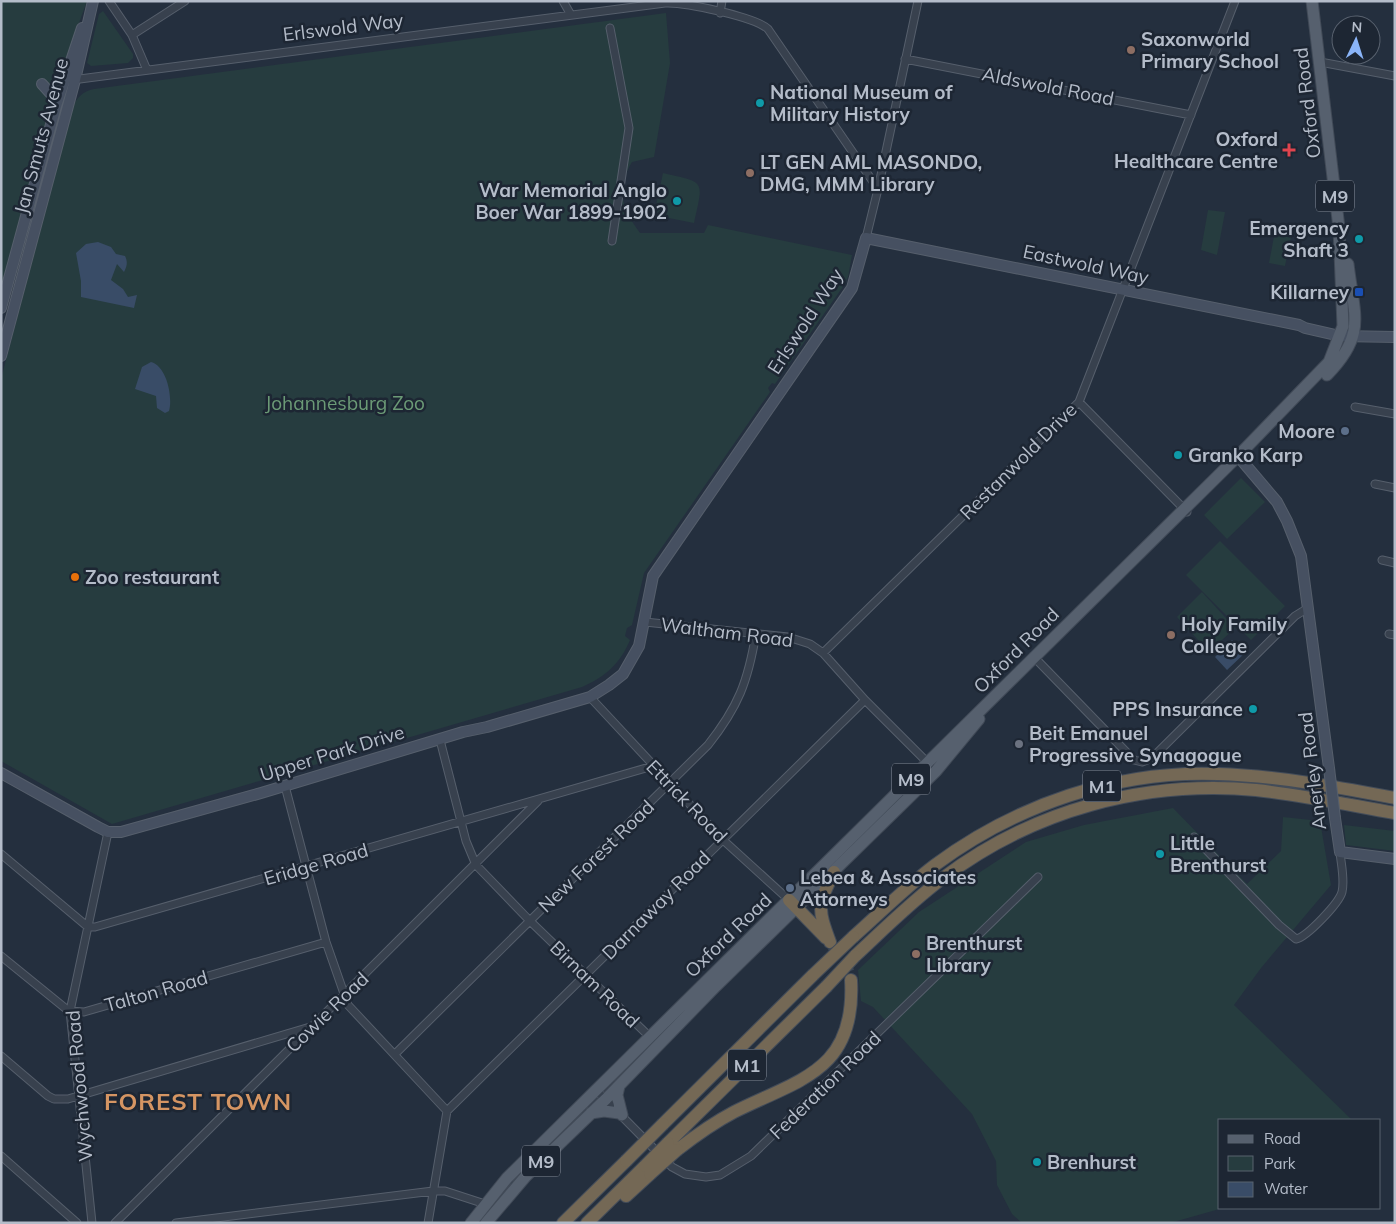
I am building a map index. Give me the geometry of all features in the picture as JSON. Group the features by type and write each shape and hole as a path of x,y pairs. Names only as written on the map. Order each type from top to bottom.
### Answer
{"highway":[{"name":"M1","path":"562,1223 853,937 908,887 961,847 1018,816 1088,789 1144,778 1217,774 1297,781 1395,798"},
{"name":"M1","path":"588,1223 672,1147 855,956 925,891 973,857 1040,822 1100,802 1153,792 1220,788 1278,793 1395,813"},
{"path":"793,904 831,944 821,917 820,906 834,872"},
{"path":"672,1147 712,1124 796,1084 821,1068 831,1056 846,1031 851,1011 851,980"},
{"path":"596,1223 648,1170"}],"main road":[{"name":"Jan Smuts Avenue","path":"1,356 3,339 90,22 93,1"},
{"name":"Oxford Road","path":"486,1223 526,1176 659,1045 928,762 1341,360 1355,333 1322,63 1312,1"},
{"name":"Oxford Road","path":"1240,457 1321,372 1334,355 1341,332 1344,309 1339,228 1322,63 1318,1"},
{"name":"Jan Smuts Avenue","path":"2,304 63,82 85,19 90,12"},
{"path":"42,84 51,94 56,106"},
{"name":"Eastwold Way","path":"866,238 1299,325 1305,328 1355,333 1376,331 1392,337"},
{"name":"Erlswold Way","path":"645,622 653,576 852,288 866,238"},
{"name":"Anerley Road","path":"1240,457 1272,495 1293,534 1304,565 1340,852"},
{"name":"Upper Park Drive","path":"108,832 121,832 152,824 590,696 615,681 627,668 639,646 645,622"},
{"name":"Oxford Road","path":"471,1223 506,1178 650,1037 793,904 834,872 936,771 985,712 1035,658"},
{"path":"1,773 108,832"},
{"path":"1340,852 1395,859"},
{"path":"589,1113 604,1110 620,1114 617,1095 619,1086"}],"street":[{"path":"109,1 132,35 147,70"},
{"path":"132,35 185,1"},
{"path":"563,1 571,16"},
{"path":"720,13 722,1"},
{"path":"878,189 918,1"},
{"name":"Restanwold Drive","path":"823,653 1078,402 1235,1"},
{"name":"Erlswold Way","path":"63,82 672,3 757,21 768,29 878,189 866,238"},
{"path":"610,28 629,128 612,241"},
{"name":"Aldswold Road","path":"905,59 1191,114"},
{"path":"1322,63 1395,76"},
{"path":"1078,402 1186,510"},
{"path":"1355,407 1395,414"},
{"path":"1375,484 1395,488"},
{"path":"1382,560 1395,563"},
{"path":"1035,658 1134,760 1142,762 1152,758 1295,616 1308,608"},
{"name":"Waltham Road","path":"645,622 756,633 796,639 810,644 823,653 865,700 936,771"},
{"name":"New Forest Road","path":"395,1054 708,745 732,713 750,669 756,633"},
{"name":"Ettrick Road","path":"590,696 722,840 793,904"},
{"name":"Darnaway Road","path":"447,1111 865,700"},
{"name":"Birnam Road","path":"440,740 461,822 476,865 530,921 659,1045"},
{"name":"Eridge Road","path":"88,927 106,925 653,766"},
{"path":"285,786 326,942 344,997 356,1016 395,1054 447,1111 428,1223"},
{"name":"Cowie Road","path":"115,1223 476,865 538,800"},
{"name":"Wychwood Road","path":"92,1223 70,1011 108,832"},
{"name":"Anerley Road","path":"1194,837 1279,926 1296,938 1301,938 1338,901 1343,888 1340,852"},
{"path":"1,854 88,927"},
{"name":"Federation Road","path":"596,1090 678,1170 695,1177 724,1174 751,1156 1038,878"},
{"name":"Talton Road","path":"70,1011 84,1012 107,1006 326,942"},
{"path":"1,956 70,1011"},
{"path":"1,1056 48,1096 60,1100 313,1026"},
{"path":"1,1156 78,1223"},
{"path":"176,1223 433,1192 451,1193 485,1204"}],"green space":[{"path":"1,1 87,1 60,75 1,298"},
{"path":"103,11 133,54 133,58 128,63 91,66 87,63 99,14"},
{"name":"Johannesburg Zoo","path":"666,13 670,63 654,157 632,162 622,190 625,207 640,233 704,233 708,225 852,255 848,277 842,288 775,384 772,383 768,388 770,392 644,573 632,625 627,628 625,636 630,640 622,656 611,669 598,679 582,687 112,824 1,761 1,379 72,109 78,98 86,91 94,89"},
{"path":"663,173 688,179 695,182 698,186 700,191 694,223 654,215"},
{"path":"1208,210 1225,212 1217,255 1201,250"},
{"path":"1276,226 1293,228 1285,266 1269,263"},
{"path":"1241,478 1265,502 1227,539 1204,515"},
{"path":"1220,541 1285,606 1251,640 1186,575"},
{"path":"1202,592 1235,628 1209,652 1177,617"},
{"path":"1173,808 1247,884 1281,851 1283,817 1320,821 1331,885 1261,968 1234,1005 1351,1119 1218,1119 1219,1209 1170,1223 1022,1223 1012,1214 997,1185 996,1161 972,1114 873,1007 861,1001 858,970 919,912 1026,842 1084,825"},
{"path":"1344,825 1395,831 1395,851 1346,845"}],"water":[{"path":"98,242 111,247 116,254 125,256 127,264 124,272 117,264 111,280 123,289 128,297 137,295 134,308 81,297 81,281 76,253 86,244"},
{"path":"151,362 157,365 168,383 170,405 169,411 165,413 157,408 156,396 135,389 142,367"},
{"path":"1232,640 1245,653 1227,670 1215,657"}],"tunnel":[{"path":"833,946 847,968 851,980"}],"place":[{"name":"Saxonworld Primary School","path":"1131,50"},
{"name":"National Museum of Military History","path":"760,103"},
{"name":"Oxford Healthcare Centre","path":"1289,150"},
{"name":"LT GEN AML MASONDO, DMG, MMM Library","path":"750,173"},
{"name":"War Memorial Anglo Boer War 1899-1902","path":"677,201"},
{"name":"Emergency Shaft 3","path":"1359,239"},
{"name":"Killarney","path":"1359,292"},
{"name":"Moore","path":"1345,431"},
{"name":"Granko Karp","path":"1178,455"},
{"name":"Zoo restaurant","path":"75,577"},
{"name":"Holy Family College","path":"1171,635"},
{"name":"PPS Insurance","path":"1253,709"},
{"name":"Beit Emanuel Progressive Synagogue","path":"1019,744"},
{"name":"Little Brenthurst","path":"1160,854"},
{"name":"Lebea & Associates Attorneys","path":"790,888"},
{"name":"Brenthurst Library","path":"916,954"},
{"name":"Brenhurst","path":"1037,1162"}],"district":[{"name":"FOREST TOWN","path":"198,1101"}]}
